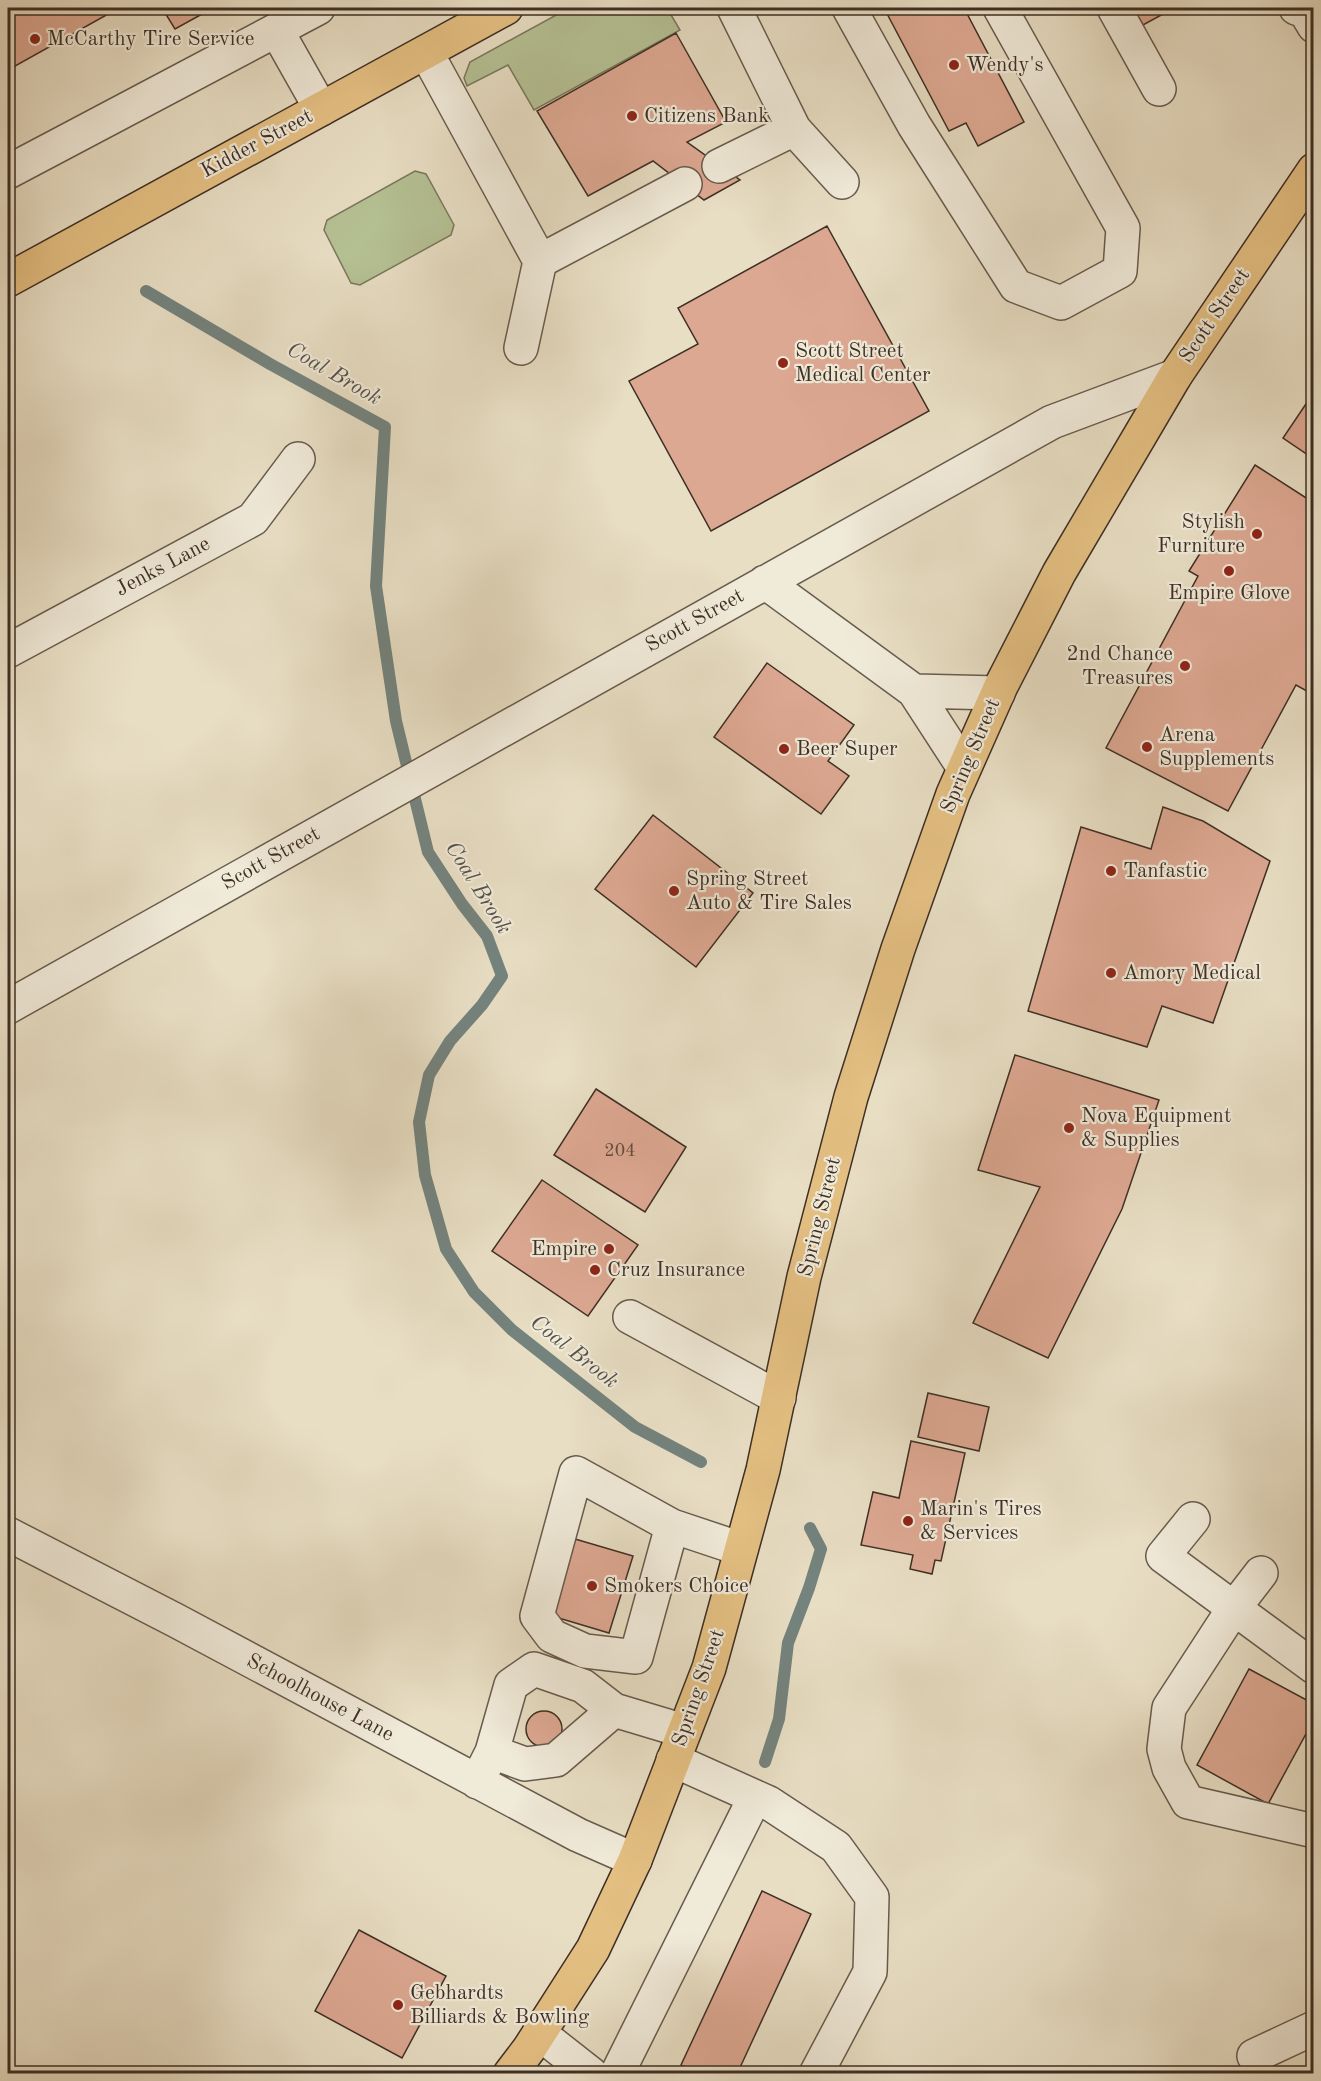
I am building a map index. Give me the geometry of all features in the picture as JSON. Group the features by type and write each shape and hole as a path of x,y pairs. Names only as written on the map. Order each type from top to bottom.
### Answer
{"main road":[{"name":"Kidder Street","path":"11,270 426,52 486,12"},
{"name":"Scott Street","path":"1175,376 1314,170"},
{"name":"Spring Street","path":"510,2073 593,1950 634,1860 709,1668 763,1470 804,1277 850,1097 898,949 953,794 998,693 1059,573 1175,376"}],"street":[{"path":"8,172 318,8"},
{"path":"734,8 794,129 842,182"},
{"path":"849,8 914,125 1016,286 1061,303 1120,271 1123,228 1000,8"},
{"path":"1114,8 1159,89"},
{"path":"277,31 321,109"},
{"path":"426,52 540,261 521,348"},
{"path":"719,166 794,129"},
{"path":"540,261 685,184"},
{"name":"Scott Street","path":"8,1007 1052,422 1175,376"},
{"name":"Jenks Lane","path":"8,651 253,519 298,459"},
{"path":"765,582 914,691 964,768"},
{"path":"914,691 998,693"},
{"path":"630,1317 778,1398"},
{"path":"672,1526 636,1657 585,1651 552,1636 537,1616 576,1473 672,1526 741,1549"},
{"path":"1192,1519 1164,1556 1313,1666"},
{"name":"Schoolhouse Lane","path":"8,1534 175,1620 578,1835 634,1860"},
{"path":"1261,1573 1234,1608 1169,1708 1164,1749 1169,1768 1188,1802 1314,1832"},
{"path":"477,1782 492,1752 511,1685 534,1669 583,1686 614,1710 679,1745 755,1797 769,1803 836,1847 872,1897 870,1972 816,2073"},
{"path":"492,1752 525,1764 556,1760 614,1710"},
{"path":"617,2073 755,1797"},
{"path":"1254,2056 1314,2028"},
{"path":"539,2033 591,2073"}],"green space":[{"path":"569,8 667,8 680,30 534,110 508,65 467,86 464,78 470,62"},
{"path":"415,171 426,174 454,225 451,235 360,285 351,283 324,230 327,220"}],"building":[{"name":"McCarthy Tire Service","path":"8,8 119,8 8,70"},
{"name":"McCarthy Tire Service","path":"162,8 213,8 175,29"},
{"name":"Wendy's","path":"884,8 964,8 1024,122 978,146 966,123 949,131"},
{"path":"1133,8 1174,8 1143,25"},
{"name":"Citizens Bank","path":"676,33 726,122 687,142 740,180 704,200 653,161 588,196 537,111"},
{"name":"Scott Street Medical Center","path":"827,226 929,411 711,531 629,381 698,344 678,308"},
{"path":"1314,392 1314,459 1283,438"},
{"path":"1255,465 1314,503 1314,695 1296,685 1228,811 1106,748 1198,576 1189,571"},
{"name":"Beer Super","path":"767,663 854,725 828,761 849,776 821,814 714,737"},
{"path":"1163,807 1203,821 1270,861 1213,1023 1162,1006 1147,1047 1028,1011 1081,827 1151,849"},
{"name":"Spring Street Auto & Tire Sales","path":"653,815 753,893 696,967 595,889"},
{"path":"1015,1055 1159,1100 1122,1209 1048,1358 973,1323 1040,1187 978,1170"},
{"path":"596,1089 686,1147 645,1212 554,1155"},
{"path":"542,1180 638,1245 588,1316 492,1251"},
{"path":"928,1393 989,1407 979,1451 918,1437"},
{"name":"Marin's Tires & Services","path":"911,1441 965,1453 941,1561 935,1560 932,1574 910,1569 913,1555 861,1545 873,1492 899,1498"},
{"name":"Smokers Choice","path":"575,1539 633,1556 609,1633 552,1616"},
{"path":"1249,1669 1314,1704 1314,1719 1268,1804 1197,1765"},
{"path":"544,1711 556,1717 562,1729 556,1741 544,1747 532,1741 526,1729 532,1717"},
{"path":"762,1891 811,1914 737,2074 700,2074 681,2065"},
{"path":"359,1930 446,1976 402,2058 315,2011"}],"waterway":[{"name":"Coal Brook","path":"146,291 270,364 385,427 376,586 396,721 428,852 462,904 487,936 502,976 482,1005 450,1041 429,1075 419,1122 425,1175 446,1249 474,1292 512,1330 635,1427 701,1462"},
{"name":"Coal Brook","path":"765,1762 779,1719 788,1643 821,1549 810,1528"}],"place":[{"name":"McCarthy Tire Service","path":"35,39"},
{"name":"Wendy's","path":"954,65"},
{"name":"Citizens Bank","path":"632,116"},
{"name":"Scott Street Medical Center","path":"783,363"},
{"name":"Stylish Furniture","path":"1257,534"},
{"name":"Empire Glove","path":"1229,571"},
{"name":"2nd Chance Treasures","path":"1185,666"},
{"name":"Arena Supplements","path":"1147,747"},
{"name":"Beer Super","path":"784,749"},
{"name":"Tanfastic","path":"1111,871"},
{"name":"Spring Street Auto & Tire Sales","path":"674,891"},
{"name":"Amory Medical","path":"1111,973"},
{"name":"Nova Equipment & Supplies","path":"1069,1128"},
{"name":"Empire","path":"609,1249"},
{"name":"Cruz Insurance","path":"595,1270"},
{"name":"Marin's Tires & Services","path":"908,1521"},
{"name":"Smokers Choice","path":"592,1586"},
{"name":"Gebhardts Billiards & Bowling","path":"398,2005"}]}
